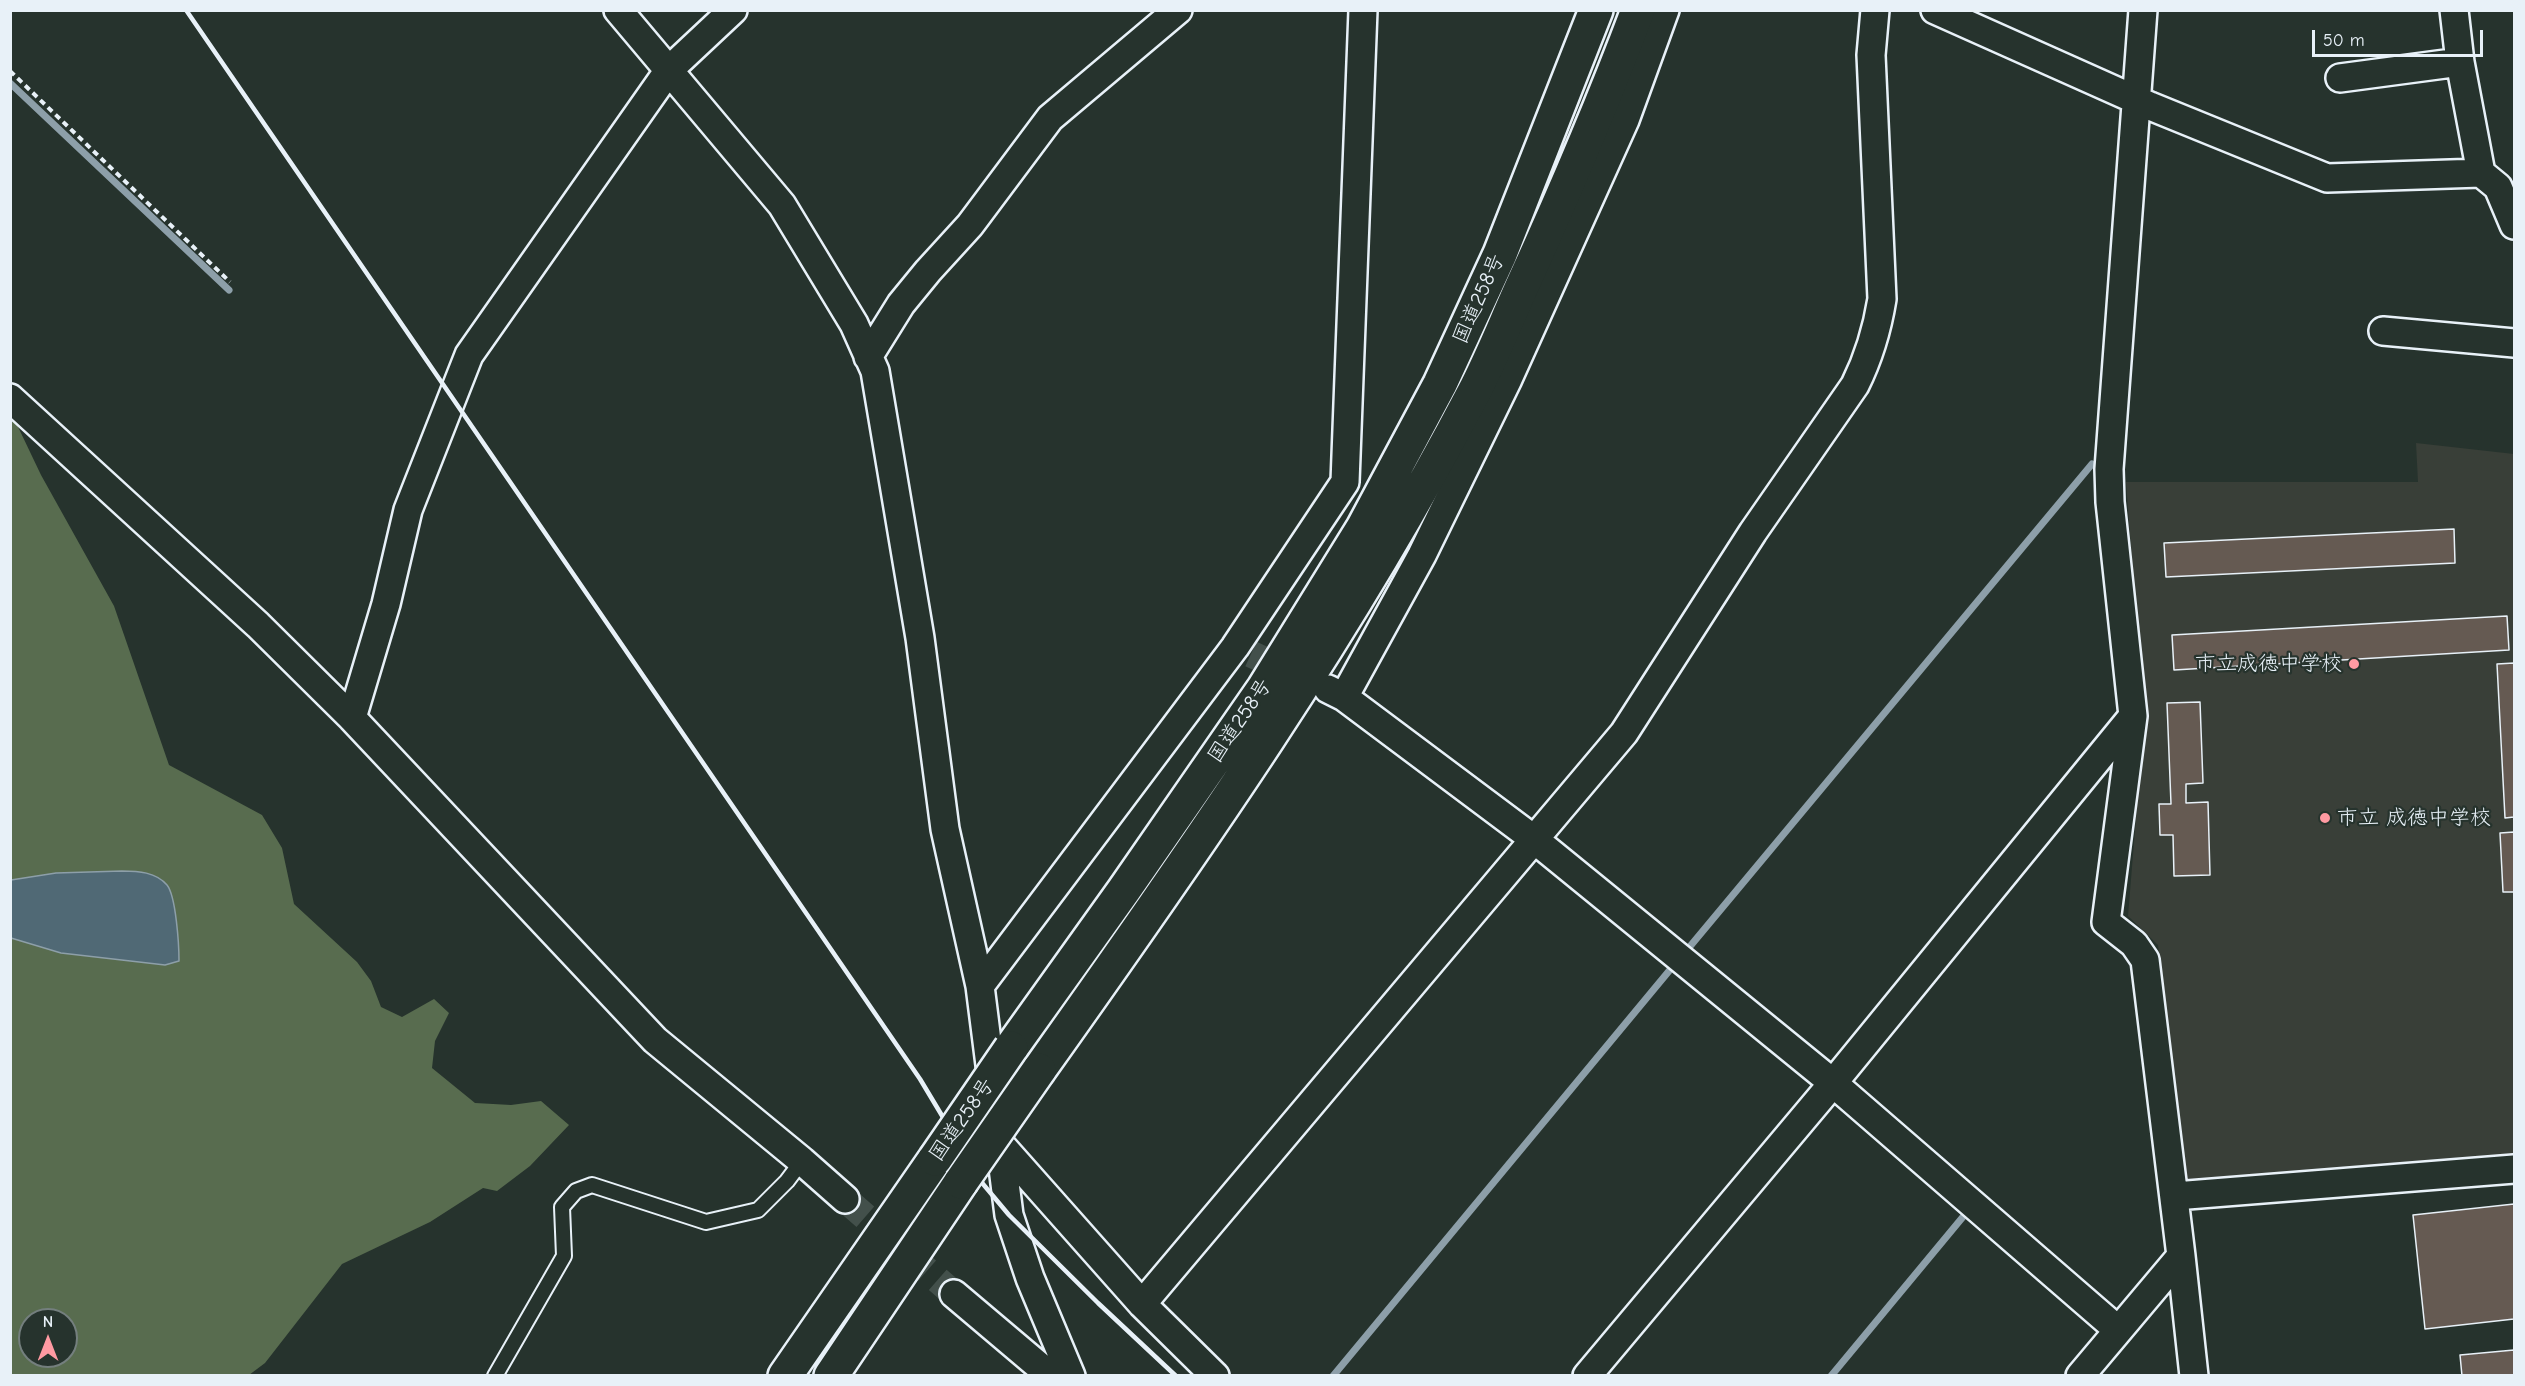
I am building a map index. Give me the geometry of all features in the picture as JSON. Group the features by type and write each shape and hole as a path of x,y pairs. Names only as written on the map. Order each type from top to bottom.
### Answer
{"highway":[{"name":"国道258号","path":"785,1376 1011,1048 1258,697 1363,528 1440,384 1500,254 1596,10"},
{"name":"国道258号","path":"831,1376 961,1182 1162,895 1310,672 1393,538 1474,392 1580,158 1638,10"}],"street":[{"path":"618,10 782,206 854,324 874,371 920,638 945,829 980,986 1009,1215 1030,1278 1071,1376"},
{"path":"352,718 386,604 408,510 469,355 669,70 733,10"},
{"path":"868,357 901,304 970,225 1050,118 1178,10"},
{"path":"980,986 1243,650 1344,482 1363,10"},
{"path":"1665,10 1625,120 1508,379 1422,555 1336,693 1535,840 1833,1083 2118,1330"},
{"path":"1142,1304 1624,733 1753,532 1855,385 1868,359 1877,330 1882,299 1871,55 1875,10"},
{"path":"1935,10 2136,100 2327,178 2481,172"},
{"path":"2143,10 2109,469 2110,502 2133,716 2106,922 2134,944 2145,960 2175,1196 2194,1376"},
{"path":"2454,10 2460,62 2481,172 2498,187 2514,225"},
{"path":"2340,78 2460,62"},
{"path":"2383,332 2514,343"},
{"path":"10,398 258,626 352,718 655,1040 845,1199"},
{"path":"1587,1376 1833,1083 2133,716"},
{"path":"1000,1144 1142,1304 1215,1376"},
{"path":"2175,1196 2514,1168"},
{"path":"2080,1376 2181,1256"},
{"path":"954,1294 1052,1376"}],"lane":[{"path":"495,1376 564,1256 562,1207 576,1191 592,1185 706,1222 758,1210 787,1181 802,1161"}],"path":[{"path":"10,70 230,282"}],"shaded area":[{"name":"市立 成徳中学校","path":"2416,443 2514,454 2514,1163 2186,1187 2158,945 2128,916 2144,720 2126,482 2418,482"}],"green space":[{"path":"10,410 41,475 114,606 169,765 262,815 282,848 294,904 357,962 371,981 381,1007 402,1017 434,999 449,1013 435,1041 432,1068 475,1103 511,1105 541,1101 569,1125 530,1166 497,1191 483,1188 430,1222 342,1264 265,1363 249,1375 11,1375"}],"water":[{"path":"122,871 152,875 167,885 175,910 179,961 165,965 61,953 11,938 11,880 56,873"}],"building":[{"path":"2454,529 2455,563 2166,577 2164,543"},
{"path":"2507,616 2509,650 2174,670 2172,635"},
{"path":"2514,663 2514,817 2505,818 2497,664"},
{"path":"2200,702 2203,783 2186,784 2186,803 2208,802 2210,875 2174,876 2173,835 2160,835 2159,804 2171,804 2167,703"},
{"path":"2514,832 2514,892 2503,892 2500,833"},
{"path":"2514,1204 2514,1319 2425,1329 2413,1215"},
{"path":"2514,1350 2514,1376 2462,1376 2460,1355"}],"waterway":[{"path":"10,83 229,290"},
{"path":"1687,950 2092,464"},
{"path":"1333,1376 1669,971"},
{"path":"1831,1376 1967,1212"}],"tunnel":[{"path":"1251,654 1294,674"},
{"path":"845,1199 954,1294"}],"railway":[{"path":"186,10 920,1079 983,1184 1009,1215 1176,1376"}],"place":[{"name":"市立成徳中学校","path":"2354,664"},
{"name":"市立 成徳中学校","path":"2325,818"}]}
